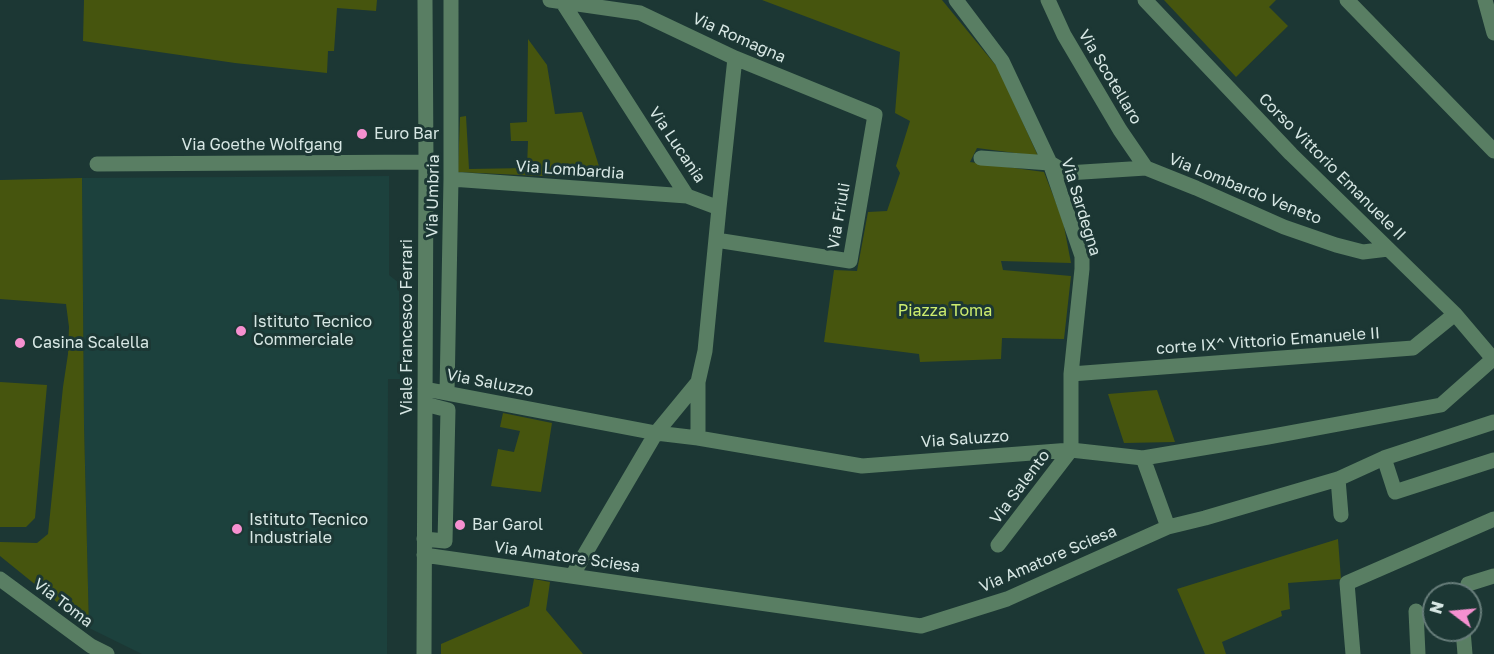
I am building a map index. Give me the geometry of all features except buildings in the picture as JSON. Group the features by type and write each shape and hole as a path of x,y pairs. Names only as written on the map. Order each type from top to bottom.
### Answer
{"street":[{"name":"Viale Francesco Ferrari","path":"424,654 425,0"},
{"name":"Via Umbria","path":"447,393 452,179 451,0"},
{"name":"Via Romagna","path":"557,0 640,13 735,58 875,115"},
{"name":"Via Lucania","path":"557,0 687,196 719,208"},
{"name":"Via Sardegna","path":"956,0 1002,61 1050,163 1082,256 1071,374 1071,450"},
{"name":"Via Scotellaro","path":"1048,0 1064,36 1120,130 1146,168"},
{"name":"Corso Vittorio Emanuele II","path":"1145,0 1291,154 1455,314 1494,359"},
{"path":"1347,0 1494,151"},
{"path":"1485,0 1494,33"},
{"path":"698,438 698,382 705,351 735,58"},
{"name":"Via Friuli","path":"716,240 850,261 875,115"},
{"name":"Via Lombardo Veneto","path":"981,158 1050,163 1067,172 1146,168 1284,227 1336,245 1363,252 1388,249"},
{"name":"Via Goethe Wolfgang","path":"97,164 426,162"},
{"name":"Via Lombardia","path":"452,179 687,196"},
{"name":"corte IX^ Vittorio Emanuele II","path":"1071,374 1413,348 1455,314"},
{"name":"Via Saluzzo","path":"425,396 447,393 656,433 862,466 1071,450 1143,458 1441,405 1494,359"},
{"path":"572,576 656,433 698,382"},
{"path":"424,539 445,541 448,410 425,396"},
{"name":"Via Amatore Sciesa","path":"424,555 921,626 1007,599 1168,527 1338,479 1384,458 1494,422"},
{"name":"Via Salento","path":"998,546 1071,450"},
{"path":"1143,458 1168,527"},
{"path":"1384,458 1395,492 1494,460"},
{"path":"1338,479 1341,515"},
{"path":"1353,654 1347,583 1494,519"},
{"path":"1474,582 1494,576"},
{"name":"Via Toma","path":"0,579 91,646 107,654"},
{"path":"1416,611 1418,654"}],"shaded area":[{"path":"389,176 389,275 399,283 400,379 388,379 387,654 142,654 89,628 84,425 82,178"}],"green space":[{"path":"84,0 377,0 376,11 337,8 334,51 328,51 327,73 235,63 83,41"},
{"name":"Piazza Toma","path":"762,0 942,0 998,68 1038,156 977,148 970,162 1044,172 1063,221 1071,263 1001,261 1003,270 1071,276 1064,339 1002,338 1001,359 920,362 919,354 824,342 834,270 857,271 868,212 887,211 900,173 896,166 910,121 895,113 900,52"},
{"path":"1164,0 1276,0 1269,7 1288,26 1236,77"},
{"path":"528,39 547,65 555,114 582,112 603,179 458,172 460,117 466,116 469,169 527,168 528,141 511,141 510,123 527,122"},
{"path":"82,178 84,425 89,628 0,556 0,542 37,543 48,534 69,327 66,304 0,299 0,180"},
{"path":"0,382 47,385 35,518 26,527 0,527"},
{"path":"1157,390 1175,442 1124,443 1108,394"},
{"path":"503,413 552,423 541,492 491,486 498,449 514,452 520,431 500,427"},
{"path":"1338,539 1341,579 1288,583 1290,609 1281,611 1282,616 1222,642 1226,654 1205,654 1177,589"},
{"path":"534,579 550,582 546,610 583,654 441,654 441,644 529,606"}],"place":[{"name":"Euro Bar","path":"362,134"},
{"name":"Istituto Tecnico Commerciale","path":"241,331"},
{"name":"Casina Scalella","path":"20,343"},
{"name":"Bar Garol","path":"460,525"},
{"name":"Istituto Tecnico Industriale","path":"237,529"}]}
